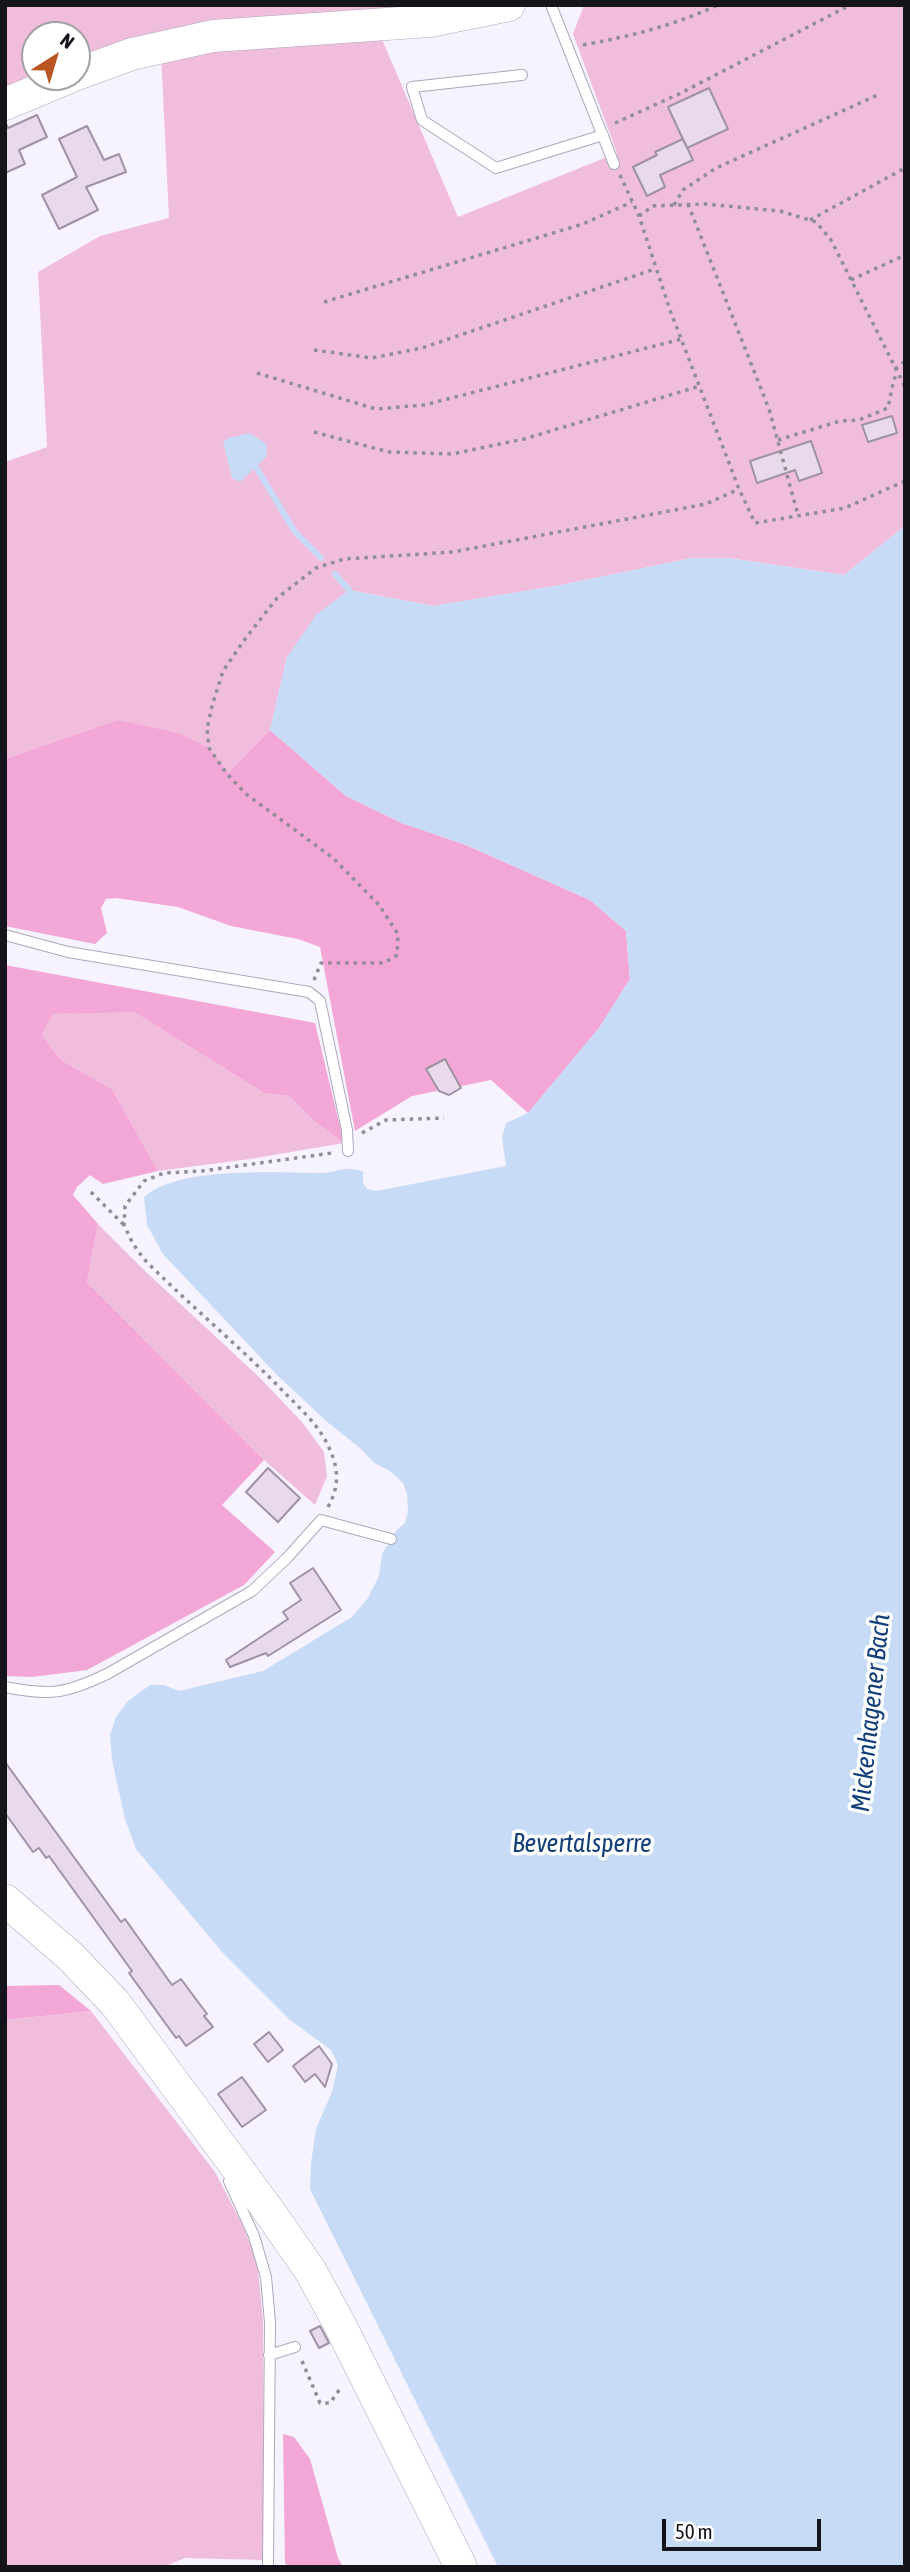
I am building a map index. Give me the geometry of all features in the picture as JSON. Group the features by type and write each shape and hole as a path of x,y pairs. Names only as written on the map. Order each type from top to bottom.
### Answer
{"street":[{"path":"91,69 132,54 213,36 430,21 509,5"},
{"path":"5,104 36,91"},
{"path":"5,1900 93,1977 128,2019 310,2270 341,2325 461,2567"}],"lane":[{"path":"551,5 614,164"},
{"path":"522,75 412,87 422,120 496,168 602,132"},
{"path":"5,935 68,952 309,992 320,1001 347,1130 347,1147"},
{"path":"5,1688 51,1694 89,1683 107,1674 252,1591 321,1520 391,1539"},
{"path":"237,2167 229,2181 254,2236 266,2277 270,2355 268,2567"},
{"path":"270,2355 295,2347"}],"path":[{"path":"567,48 628,37 677,23 718,5"},
{"path":"602,132 850,5"},
{"path":"674,205 683,190 716,168 880,94"},
{"path":"614,164 639,216 655,269 739,489 755,523 845,508 905,481"},
{"path":"810,220 905,168"},
{"path":"324,302 583,224 632,202"},
{"path":"688,204 769,409 798,516"},
{"path":"639,216 653,206 705,204 780,211 816,222 831,240 905,387"},
{"path":"851,280 905,255"},
{"path":"314,350 372,358 422,348 655,269"},
{"path":"257,373 376,409 424,405 682,339"},
{"path":"895,369 905,361"},
{"path":"778,440 839,421 859,420 888,408 897,375"},
{"path":"314,432 389,452 452,454 524,439 700,386"},
{"path":"309,992 321,963 383,963 397,956 398,934 379,905 333,858 246,794 209,748 207,729 223,671 277,598 316,568 344,559 453,552 706,504 739,489"},
{"path":"124,1225 124,1206 132,1194 144,1181 164,1173 202,1171 347,1147 386,1120 444,1118"},
{"path":"91,1192 124,1225 143,1258 256,1364 321,1433 330,1449 338,1480 332,1500 321,1520"},
{"path":"295,2347 320,2403 330,2403 346,2381"}],"shaded area":[{"path":"5,5 470,5 91,62 91,21 21,21 21,84 5,92"},
{"path":"584,5 905,5 905,526 844,575 728,558 692,558 561,585 433,606 349,590 287,657 270,730 227,774 117,720 5,759 5,462 47,447 38,272 100,236 169,218 161,54 378,30 458,217 617,153 573,34"},
{"path":"117,720 178,733 209,748 228,773 270,730 346,796 402,823 466,845 590,900 626,931 630,979 599,1028 528,1113 491,1080 412,1096 355,1131 320,947 298,939 231,926 178,907 116,898 106,899 101,908 107,933 95,944 5,926 5,759"},
{"path":"5,965 315,1023 344,1143 314,1121 289,1096 264,1093 134,1012 53,1014 42,1035 61,1060 112,1089 158,1171 103,1184 90,1175 77,1187 73,1195 98,1224 87,1282 264,1460 222,1505 275,1552 244,1585 87,1670 32,1677 5,1676"},
{"path":"134,1012 264,1093 289,1096 314,1121 344,1143 158,1171 112,1089 61,1060 42,1035 53,1014"},
{"path":"98,1224 259,1377 302,1422 324,1452 327,1476 315,1505 264,1460 87,1282"},
{"path":"59,1985 91,2011 5,2020 5,1986"},
{"path":"91,2011 215,2172 257,2260 263,2320 264,2560 185,2558 163,2567 5,2567 5,2020"},
{"path":"283,2434 294,2437 310,2459 338,2558 343,2567 288,2567 285,2563"}],"water":[{"path":"250,433 266,444 267,456 240,482 232,478 223,442"},
{"name":"Bevertalsperre","path":"905,526 905,2567 498,2567 310,2189 316,2129 332,2092 338,2065 331,2050 290,2020 222,1952 136,1849 125,1819 112,1760 110,1735 116,1717 128,1701 150,1685 164,1685 179,1691 263,1671 352,1617 368,1598 379,1576 382,1554 396,1531 405,1523 408,1512 407,1494 403,1483 390,1471 374,1463 276,1374 163,1254 147,1225 144,1197 160,1187 180,1180 228,1173 326,1173 352,1169 363,1172 363,1183 367,1189 376,1191 506,1166 502,1137 506,1123 528,1113 599,1028 630,979 626,931 590,900 466,845 402,823 346,796 270,730 287,657 316,615 349,590 433,606 561,585 692,558 728,558 844,575"}],"building":[{"path":"709,88 728,129 687,148 668,107"},
{"path":"37,115 47,137 19,150 25,164 5,173 5,122 8,128"},
{"path":"87,126 104,160 119,154 126,172 86,187 98,210 59,229 42,195 77,177 59,139"},
{"path":"683,139 693,160 660,175 665,187 647,196 633,167 657,155 655,152"},
{"path":"892,416 897,433 868,442 862,425"},
{"path":"811,441 822,473 799,481 795,470 757,483 750,461"},
{"path":"445,1059 461,1088 449,1095 439,1091 426,1069"},
{"path":"268,1468 300,1498 278,1522 246,1492"},
{"path":"313,1568 341,1610 268,1656 266,1653 230,1667 226,1660 288,1619 283,1612 301,1600 290,1583"},
{"path":"5,1762 121,1922 125,1919 172,1985 181,1979 207,2014 204,2016 213,2027 186,2046 179,2036 176,2038 129,1973 132,1971 49,1856 46,1858 39,1848 33,1852 5,1813"},
{"path":"269,2032 283,2050 268,2062 254,2044"},
{"path":"319,2046 332,2064 325,2087 315,2074 305,2082 293,2066"},
{"path":"242,2077 266,2110 242,2127 218,2094"},
{"path":"320,2326 329,2343 319,2348 310,2331"}],"waterway":[{"path":"256,467 295,532 321,558"},
{"path":"335,574 349,590"}],"water label":[{"name":"Mickenhagener Bach","path":"871,1713"}]}
